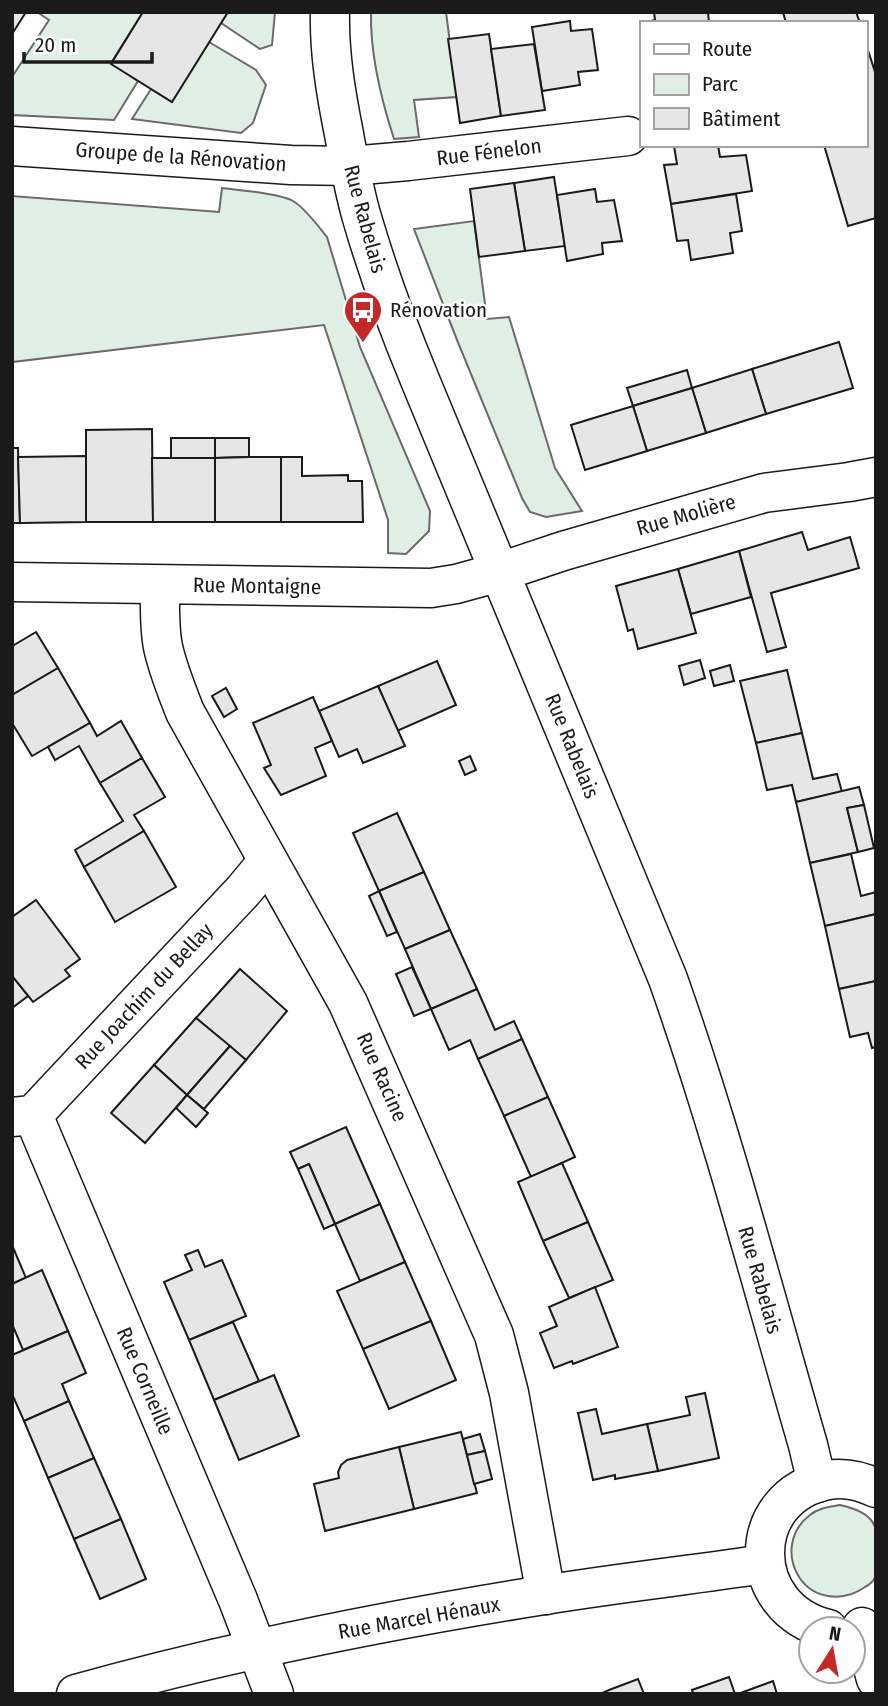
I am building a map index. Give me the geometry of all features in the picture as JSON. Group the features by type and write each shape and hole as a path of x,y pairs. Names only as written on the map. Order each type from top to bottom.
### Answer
{"street":[{"name":"Rue Rabelais","path":"330,12 335,89 361,215 377,268 394,317 668,979 689,1037 741,1211 817,1483"},
{"name":"Rue Fénelon","path":"350,166 628,136"},
{"name":"Groupe de la Rénovation","path":"12,146 291,165 350,166"},
{"name":"Rue Molière","path":"500,572 764,492 876,477"},
{"name":"Rue Montaigne","path":"12,582 420,589 456,584 500,572"},
{"name":"Rue Racine","path":"160,585 163,645 185,712 348,1003 495,1335 509,1393 546,1595"},
{"name":"Rue Joachim du Bellay","path":"22,1116 243,891 268,861"},
{"name":"Rue Corneille","path":"22,1116 238,1600 274,1694"},
{"path":"797,1617 772,1587 765,1564 769,1530 777,1514 801,1490 817,1483 834,1479 850,1480 876,1488"},
{"name":"Rue Marcel Hénaux","path":"76,1694 256,1649 441,1613 765,1564"},
{"path":"867,1657 876,1679"}],"green space":[{"path":"37,12 143,12 111,63 138,81 114,120 12,115 12,77 49,20"},
{"path":"228,12 275,12 272,45 260,49 221,23"},
{"path":"371,12 446,12 457,97 414,100 419,137 394,139 377,77"},
{"path":"209,42 256,70 266,85 253,123 241,133 132,119 151,89 171,101"},
{"path":"222,188 287,198 306,212 327,237 360,347 430,511 429,531 406,554 388,553 388,520 324,325 12,362 12,196 219,212"},
{"path":"474,221 487,319 509,317 555,468 582,511 546,517 530,512 457,340 414,229"},
{"path":"840,1505 860,1512 873,1522 876,1533 877,1574 870,1584 857,1592 830,1596 805,1585 795,1569 791,1552 794,1536 803,1521 820,1509"}],"building":[{"path":"12,12 26,12 12,34"},
{"path":"143,12 228,12 172,102 111,64"},
{"path":"654,12 708,12 709,21 651,21 655,20"},
{"path":"783,12 856,12 859,21 785,21"},
{"path":"570,21 571,31 592,29 598,70 578,72 580,85 542,91 532,27"},
{"path":"489,34 501,116 460,123 448,39"},
{"path":"534,44 545,110 501,116 491,49"},
{"path":"867,47 876,75 876,218 848,226 825,147 867,147"},
{"path":"674,147 718,147 720,157 746,155 752,191 671,204 664,165 677,164"},
{"path":"554,177 565,246 525,251 514,183"},
{"path":"514,183 525,251 479,257 470,189"},
{"path":"595,189 597,202 614,200 622,241 602,243 603,254 567,261 557,195"},
{"path":"736,194 742,231 730,233 733,253 691,260 688,240 677,241 671,204"},
{"path":"839,342 853,388 766,414 752,369"},
{"path":"752,369 766,414 706,433 692,388"},
{"path":"687,370 692,388 633,406 627,388"},
{"path":"692,388 706,433 647,451 633,406"},
{"path":"633,406 647,451 585,470 571,425"},
{"path":"152,429 153,522 86,522 86,430"},
{"path":"171,438 215,438 215,458 171,458"},
{"path":"215,438 249,438 249,457 215,458"},
{"path":"12,448 18,448 20,523 12,523"},
{"path":"86,456 86,522 20,523 18,457"},
{"path":"281,457 281,522 215,522 215,458"},
{"path":"281,457 302,457 302,476 348,475 348,481 362,481 363,522 281,522"},
{"path":"152,458 215,458 215,522 153,522"},
{"path":"802,532 808,550 850,537 859,568 771,593 786,647 767,652 739,551"},
{"path":"739,551 751,597 691,614 678,569"},
{"path":"678,569 696,633 638,649 633,629 628,631 616,586"},
{"path":"36,632 58,668 12,695 12,642 14,645"},
{"path":"700,660 705,678 684,685 679,666"},
{"path":"437,661 456,705 397,731 378,686"},
{"path":"730,665 734,681 714,686 710,671"},
{"path":"58,668 90,723 32,756 12,723 12,695"},
{"path":"787,670 802,733 756,743 740,681"},
{"path":"378,686 405,746 363,763 357,749 339,757 319,711"},
{"path":"226,688 237,709 224,717 212,696"},
{"path":"313,697 332,741 315,748 326,776 281,795 264,768 271,765 253,723"},
{"path":"121,721 142,758 100,783 79,746 55,760 48,747 90,723 97,736"},
{"path":"802,733 813,779 837,774 842,792 796,802 792,785 767,790 756,743"},
{"path":"470,756 476,770 465,775 459,761"},
{"path":"142,758 165,797 134,815 144,831 84,867 75,850 123,821 100,783"},
{"path":"859,787 864,805 847,808 858,852 810,863 796,802"},
{"path":"864,805 874,848 858,852 847,808"},
{"path":"397,813 424,872 379,891 353,833"},
{"path":"144,831 176,887 115,922 84,867"},
{"path":"851,854 861,896 876,892 876,914 825,926 810,863"},
{"path":"424,872 450,930 405,949 379,891"},
{"path":"379,891 397,932 387,936 369,896"},
{"path":"36,900 80,959 65,970 70,976 33,1002 12,976 12,917"},
{"path":"876,914 876,981 839,989 825,926"},
{"path":"450,930 477,989 431,1009 405,949"},
{"path":"412,967 431,1009 414,1016 396,974"},
{"path":"240,969 287,1011 246,1060 196,1018"},
{"path":"12,976 28,996 12,1008"},
{"path":"876,981 876,1047 872,1048 868,1033 850,1037 839,989"},
{"path":"477,989 495,1030 514,1021 522,1039 478,1059 470,1040 449,1050 431,1009"},
{"path":"196,1018 230,1046 187,1095 154,1065"},
{"path":"522,1039 548,1097 504,1116 478,1059"},
{"path":"230,1046 246,1060 204,1109 187,1095"},
{"path":"154,1065 187,1095 145,1143 111,1113"},
{"path":"187,1095 208,1113 196,1127 176,1108"},
{"path":"548,1097 575,1157 531,1177 504,1116"},
{"path":"346,1127 380,1204 335,1224 309,1164 298,1169 290,1152"},
{"path":"562,1163 588,1222 543,1241 518,1182"},
{"path":"309,1164 335,1224 324,1229 298,1169"},
{"path":"380,1204 405,1262 360,1281 335,1224"},
{"path":"588,1222 613,1280 569,1298 543,1241"},
{"path":"12,1245 26,1278 12,1284"},
{"path":"198,1250 205,1267 222,1260 246,1316 189,1340 164,1282 192,1270 185,1255"},
{"path":"405,1262 431,1321 363,1349 337,1291"},
{"path":"42,1270 68,1331 23,1350 12,1324 12,1284"},
{"path":"595,1287 618,1347 573,1364 572,1361 554,1368 540,1333 557,1326 549,1307"},
{"path":"431,1321 456,1380 389,1409 363,1349"},
{"path":"233,1322 259,1381 214,1400 189,1340"},
{"path":"68,1331 86,1373 62,1384 69,1401 24,1421 12,1394 12,1355"},
{"path":"274,1375 299,1436 239,1460 214,1400"},
{"path":"705,1393 719,1458 658,1471 647,1424 690,1415 686,1397"},
{"path":"69,1401 94,1458 48,1478 24,1421"},
{"path":"596,1409 602,1434 647,1424 658,1471 593,1480 578,1413"},
{"path":"461,1432 477,1493 414,1509 399,1447"},
{"path":"480,1434 485,1451 467,1455 463,1439"},
{"path":"399,1447 414,1509 325,1531 314,1484 339,1478 341,1465 347,1460"},
{"path":"485,1451 492,1479 474,1484 467,1455"},
{"path":"94,1458 121,1519 74,1539 48,1478"},
{"path":"121,1519 146,1579 100,1599 74,1539"},
{"path":"729,1677 735,1694 693,1694 692,1690"},
{"path":"638,1679 644,1694 600,1694 609,1690"},
{"path":"773,1681 777,1694 738,1694 746,1691"}],"place":[{"name":"Rénovation","path":"363,344"}]}
